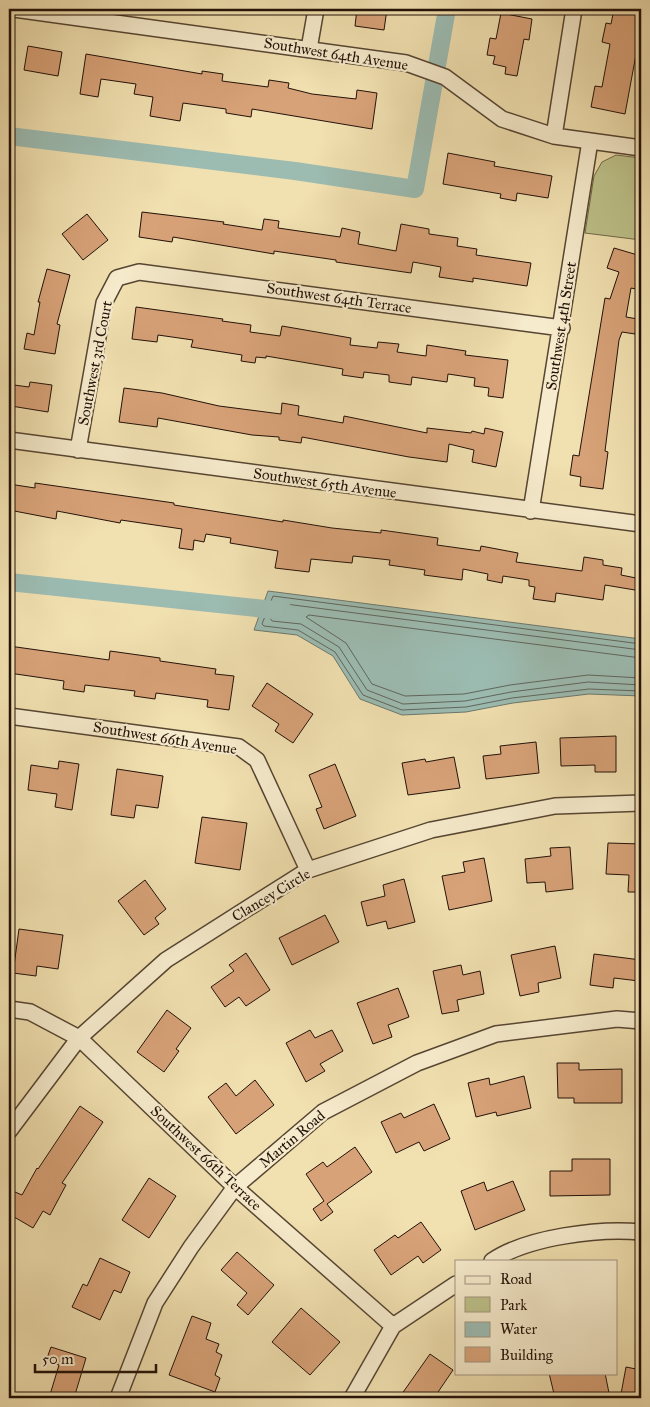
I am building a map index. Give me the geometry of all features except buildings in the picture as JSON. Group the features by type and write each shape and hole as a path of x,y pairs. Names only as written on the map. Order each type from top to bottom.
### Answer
{"street":[{"name":"Southwest 64th Avenue","path":"14,9 119,16 309,49 406,62 445,77 502,119 554,136 641,148"},
{"path":"309,49 316,9"},
{"path":"554,136 574,9"},
{"name":"Southwest 4th Street","path":"531,511 562,328 590,141"},
{"name":"Southwest 64th Terrace","path":"117,278 139,272 562,328"},
{"name":"Southwest 3rd Court","path":"78,450 104,303 117,278"},
{"name":"Southwest 65th Avenue","path":"9,440 531,511 641,524"},
{"name":"Southwest 66th Avenue","path":"9,716 239,747 256,760 308,870"},
{"name":"Clancey Circle","path":"9,1131 79,1038 166,960 308,870 431,830 555,806 641,803"},
{"name":"Southwest 66th Terrace","path":"9,1009 30,1012 79,1038 235,1187 393,1326"},
{"name":"Martin Road","path":"118,1398 155,1303 191,1247 235,1187 322,1112 417,1063 496,1034 617,1019 641,1021"},
{"path":"493,1260 502,1254 570,1234 641,1232"},
{"path":"352,1398 393,1326 455,1285"}],"green space":[{"path":"616,155 641,158 641,240 585,233 594,176 602,162"}],"water":[{"path":"268,591 641,639 641,696 589,694 513,703 466,712 402,715 360,699 333,656 297,635 254,630"}],"waterway":[{"path":"9,136 295,171 415,189 447,9"},
{"path":"9,582 284,611"}]}
